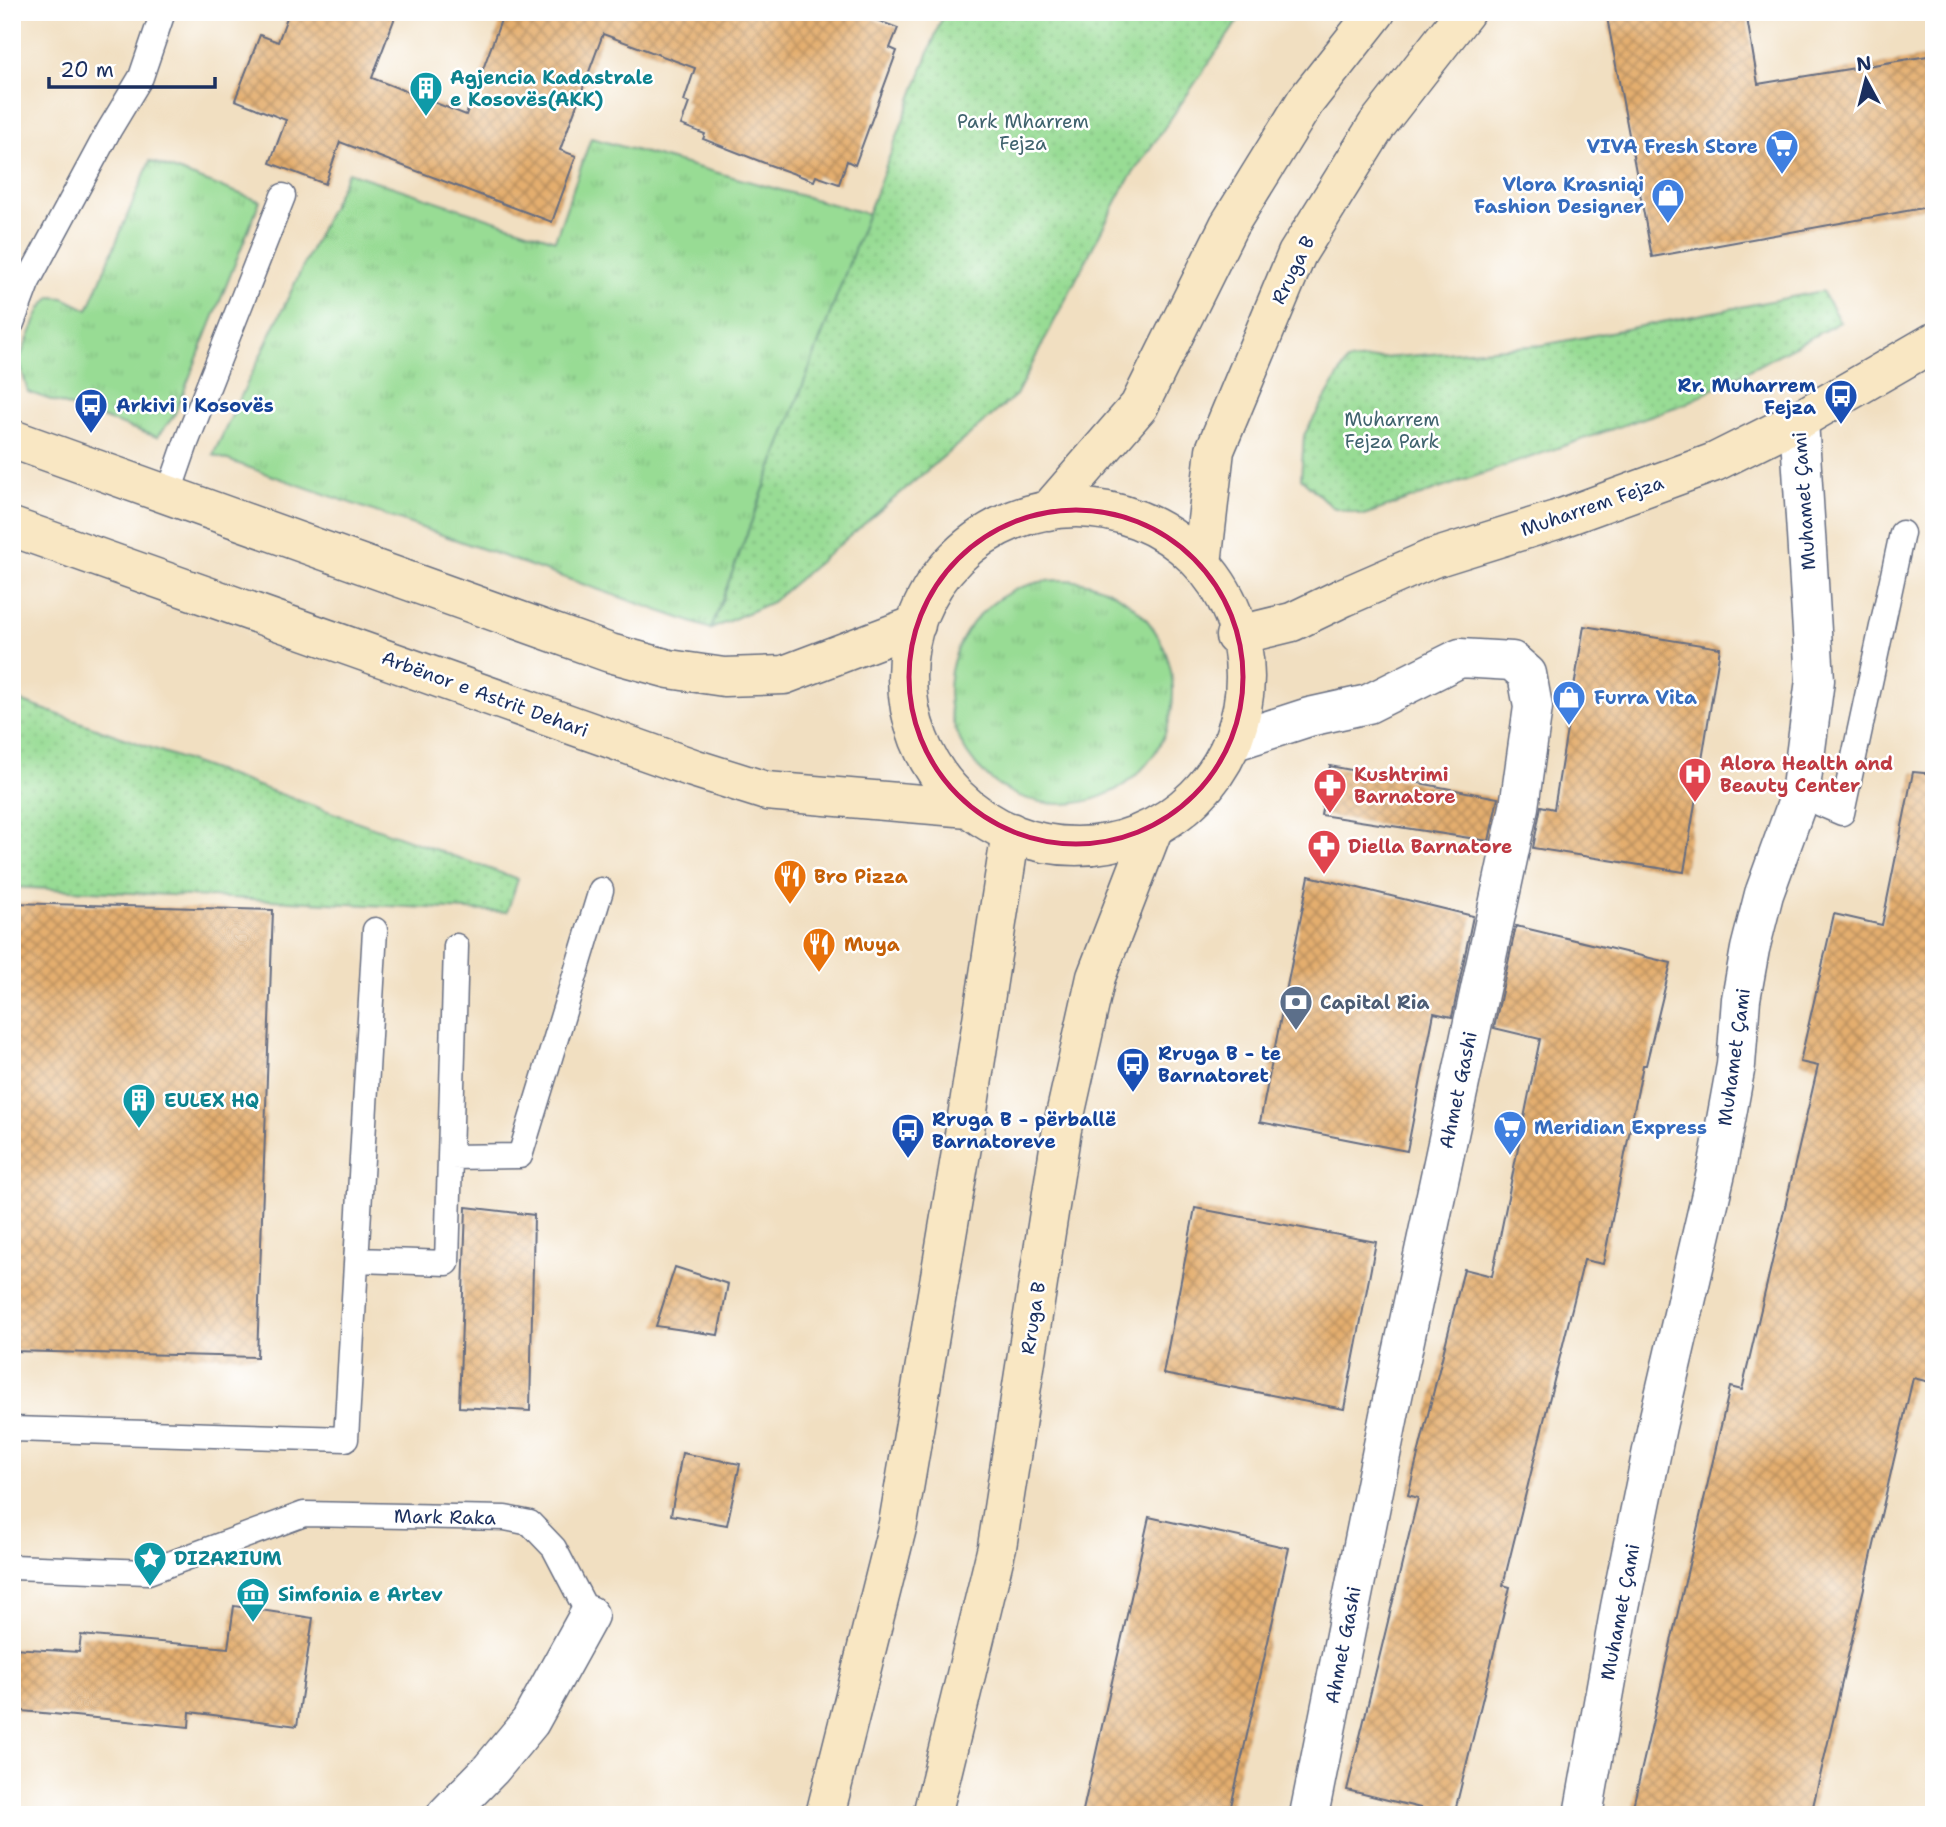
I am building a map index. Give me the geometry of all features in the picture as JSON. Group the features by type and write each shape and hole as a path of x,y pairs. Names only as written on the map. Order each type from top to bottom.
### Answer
{"main road":[{"path":"1048,512 1139,406 1229,225 1305,102 1376,12"},
{"name":"Rruga B","path":"1202,564 1215,450 1297,254 1377,125 1465,12"},
{"name":"Muharrem Fejza","path":"1235,636 1292,622 1431,559 1556,520 1716,462 1799,420 1934,342"},
{"path":"12,439 610,653 669,669 724,677 784,675 916,625"},
{"path":"1090,509 1137,519 1176,541 1202,564 1229,605 1235,636 1241,639 1246,687 1243,709 1232,742 1220,766 1199,793 1181,810 1154,827 1129,838 1075,846 1042,843 1011,832 969,808 949,789 920,742 908,693 907,675 916,625 922,608 938,581 964,552 986,535 1011,522 1048,512 1090,509"},
{"name":"Arbënor e Astrit Dehari","path":"12,527 766,791 969,808"},
{"name":"Rruga B","path":"932,1815 997,1547 1062,1129 1096,977 1154,827"},
{"path":"825,1815 898,1524 967,1117 1011,832"}],"street":[{"name":"Muhamet Çami","path":"1583,1815 1620,1607 1657,1426 1718,1164 1737,1065 1741,999 1750,949 1764,894 1800,795 1815,680 1799,420"},
{"name":"Ahmet Gashi","path":"1232,742 1309,718 1368,704 1460,658 1512,661 1527,674 1533,707 1519,807 1390,1410 1309,1815"},
{"name":"Mark Raka","path":"446,1815 491,1769 530,1722 589,1615"}],"lane":[{"path":"12,323 27,283 109,130 141,77 163,12"},
{"path":"168,495 283,196"},
{"path":"1800,795 1842,814 1902,533"},
{"path":"450,1157 520,1156 601,890"},
{"path":"12,1429 346,1439 375,930"},
{"path":"358,1260 447,1263 456,946"},
{"name":"Mark Raka","path":"12,1567 148,1572 304,1514 505,1518 530,1523 554,1548 589,1615"}],"highlighted area":[{"path":"1058,509 1115,513 1176,541 1220,588 1245,656 1239,725 1206,785 1154,827 1090,845 1026,838 969,808 928,757 908,693 916,625 944,572 1001,527"}],"green space":[{"name":"Park Mharrem Fejza","path":"944,12 1244,12 1125,185 1016,395 772,602 711,629"},
{"path":"591,138 868,214 711,629 213,455 348,172 555,240"},
{"path":"150,161 260,201 174,416 157,437 28,392 19,360 41,308 51,297 64,298 88,310"},
{"name":"Muharrem Fejza Park","path":"1822,291 1840,322 1687,403 1364,515 1332,507 1301,478 1304,435 1347,361 1543,345"},
{"path":"1061,580 1083,582 1114,593 1140,613 1160,639 1171,670 1171,714 1160,745 1140,771 1114,791 1083,802 1061,804 1039,802 1008,791 982,771 962,745 951,714 949,692 951,670 962,639 982,613 1008,593 1039,582"},
{"path":"12,698 518,879 507,912 12,887"}],"building":[{"name":"Agjencia Kadastrale e Kosovës(AKK)","path":"289,12 397,12 372,78 466,115 504,12 855,12 898,28 890,48 897,51 855,165 847,161 839,184 816,176 814,181 703,139 705,134 681,125 689,103 684,101 695,68 603,34 560,150 576,156 552,222 340,142 325,184 270,163 286,120 235,100 260,35 278,42"},
{"path":"1606,12 1746,12 1758,84 1934,55 1934,206 1652,257"},
{"path":"1584,626 1720,648 1684,872 1533,848 1541,806 1554,809"},
{"path":"1330,766 1498,798 1489,841 1321,815"},
{"path":"1913,772 1934,774 1934,1383 1913,1378 1811,1815 1631,1815 1730,1387 1742,1390 1818,1066 1800,1062 1834,914 1882,925"},
{"path":"1309,876 1473,916 1452,1017 1434,1013 1407,1151 1260,1122"},
{"name":"EULEX HQ","path":"12,903 273,910 257,1357 12,1351"},
{"path":"1516,926 1671,963 1646,1065 1643,1065 1603,1264 1584,1260 1503,1585 1510,1587 1454,1815 1449,1815 1347,1790 1418,1498 1408,1495 1464,1269 1492,1276 1540,1039 1494,1028"},
{"path":"466,1207 534,1215 530,1411 459,1407"},
{"path":"1195,1208 1376,1242 1344,1409 1163,1374"},
{"path":"675,1267 728,1284 718,1335 656,1326"},
{"path":"682,1453 740,1464 727,1525 671,1515"},
{"path":"1149,1517 1289,1548 1229,1815 1082,1815"},
{"path":"234,1606 313,1618 297,1726 190,1712 189,1727 12,1710 12,1648 79,1652 81,1635 228,1648"}],"place":[{"name":"Agjencia Kadastrale e Kosovës(AKK)","path":"426,118"},
{"name":"VIVA Fresh Store","path":"1782,176"},
{"name":"Vlora Krasniqi Fashion Designer","path":"1668,225"},
{"name":"Rr. Muharrem Fejza","path":"1841,426"},
{"name":"Arkivi i Kosovës","path":"91,435"},
{"name":"Furra Vita","path":"1569,727"},
{"name":"Alora Health and Beauty Center","path":"1695,804"},
{"name":"Kushtrimi Barnatore","path":"1330,815"},
{"name":"Diella Barnatore","path":"1324,876"},
{"name":"Bro Pizza","path":"790,906"},
{"name":"Muya","path":"819,974"},
{"name":"Capital Ria","path":"1296,1032"},
{"name":"Rruga B - te Barnatoret","path":"1133,1094"},
{"name":"EULEX HQ","path":"139,1130"},
{"name":"Meridian Express","path":"1510,1157"},
{"name":"Rruga B - përballë Barnatoreve","path":"908,1160"},
{"name":"DIZARIUM","path":"150,1588"},
{"name":"Simfonia e Artev","path":"253,1624"}]}
